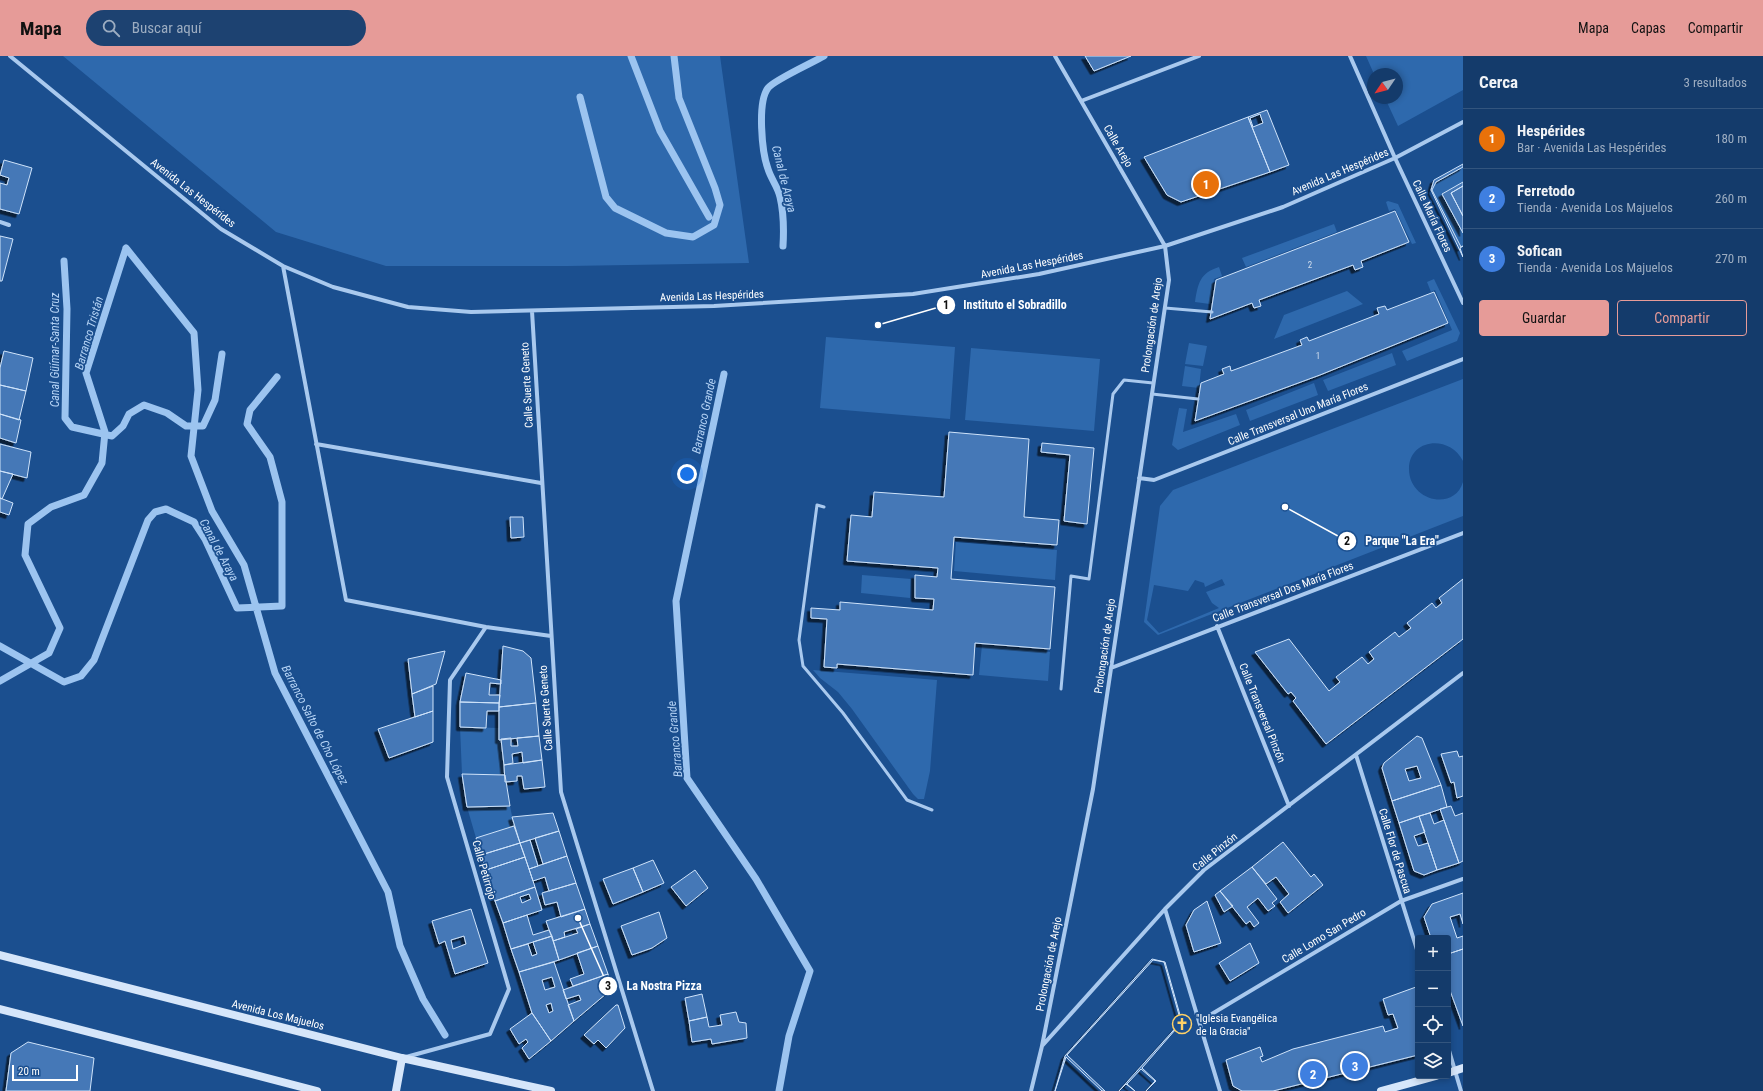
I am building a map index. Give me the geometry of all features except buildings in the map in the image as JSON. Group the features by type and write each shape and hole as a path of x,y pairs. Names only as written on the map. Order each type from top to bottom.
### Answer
{"street":[{"name":"Avenida Las Hespérides","path":"10,56 221,229 283,266 334,287 408,307 472,312 714,306 913,294 1039,274 1165,246 1283,207 1395,158 1463,122"},
{"name":"Calle Arejo","path":"1055,56 1165,246"},
{"path":"1081,101 1199,56"},
{"name":"Calle María Flores","path":"1350,56 1395,158 1463,301"},
{"path":"0,222 9,224"},
{"name":"Prolongación de Arejo","path":"1042,1046 1093,789 1169,280 1165,246"},
{"path":"283,266 346,600 486,627 551,636"},
{"name":"Calle Suerte Geneto","path":"532,310 541,483 561,792 653,1091"},
{"name":"Calle Transversal Uno María Flores","path":"1139,478 1154,480 1463,359"},
{"path":"316,444 541,483"},
{"name":"Calle Transversal Dos María Flores","path":"1111,668 1217,626 1463,533"},
{"name":"Calle Transversal Pinzón","path":"1217,626 1289,806"},
{"name":"Calle Petirrojo","path":"402,1058 490,1034 509,989 447,777 450,680 486,627"},
{"name":"Calle Pinzón","path":"1031,1091 1042,1046 1165,909 1204,870 1463,673"},
{"name":"Calle Flor de Pascua","path":"1356,755 1415,944"},
{"name":"Calle Lomo San Pedro","path":"1200,1020 1401,901 1463,879"},
{"path":"1165,909 1200,1020 1220,1091"},
{"name":"Avenida Los Majuelos","path":"0,955 402,1058 551,1091"},
{"path":"0,1009 317,1091"},
{"path":"1451,1055 1461,1091"},
{"path":"396,1091 402,1058"},
{"path":"1380,1091 1425,1079"}],"lane":[{"path":"1165,308 1212,312"},
{"path":"1061,689 1071,576 1089,579 1113,394 1124,380 1154,383"},
{"path":"1152,394 1198,398"},
{"path":"824,506 817,505 801,615 798,640 804,666 843,714 907,800 932,810"}],"shaded area":[{"path":"63,56 720,56 749,263 568,266 386,266 276,232"},
{"path":"1366,56 1463,56 1463,90 1398,126 1388,104 1403,104 1403,68 1371,68"},
{"path":"1463,167 1463,182 1442,194 1463,233 1463,246 1461,247 1432,190 1436,182"},
{"path":"1388,201 1398,204 1416,243 1412,244 1395,209 1389,211 1386,202"},
{"path":"1334,224 1337,232 1246,267 1242,258"},
{"path":"1219,267 1222,276 1214,279 1210,304 1195,302 1197,289 1201,280 1208,272"},
{"path":"1434,279 1460,333 1457,341 1407,361 1402,351 1452,330 1435,290 1431,292 1427,282"},
{"path":"1347,291 1363,304 1274,339 1284,315"},
{"path":"826,337 955,347 950,419 820,408"},
{"path":"1189,343 1207,346 1203,366 1185,364"},
{"path":"971,348 1100,359 1094,431 965,420"},
{"path":"1392,353 1396,365 1328,391 1323,380"},
{"path":"1185,366 1201,369 1199,388 1182,386"},
{"path":"1463,379 1463,461 1457,452 1449,447 1440,444 1431,444 1422,446 1415,451 1411,459 1409,469 1411,480 1416,489 1433,499 1442,500 1451,497 1458,491 1463,482 1463,516 1158,635 1144,622 1160,506 1173,490","holes":["1222,579 1225,585 1206,592 1212,603 1219,608 1159,633 1147,620 1154,585 1188,591 1195,580 1204,583 1205,587"]},
{"path":"1314,383 1318,395 1250,421 1246,410"},
{"path":"1179,408 1187,409 1183,432 1236,414 1240,425 1178,450 1172,445"},
{"path":"956,542 1057,550 1055,580 954,571"},
{"path":"862,575 911,579 910,598 861,593"},
{"path":"982,645 1050,652 1048,681 979,675"},
{"path":"813,670 937,680 930,771 924,799 918,799 913,794 852,709 838,692 820,678"},
{"path":"460,727 499,728 499,739 501,739 505,775 462,774"},
{"path":"510,806 514,826 476,838 467,807"}],"waterway":[{"name":"Barranco Grande","path":"631,56 660,131 709,217"},
{"name":"Canal Güímar-Santa Cruz","path":"580,97 606,197 615,208 666,233 693,237 714,225 720,205 715,188 679,98 674,56"},
{"name":"Canal de Araya","path":"783,246 784,234 781,203 778,190 768,169 762,140 763,104 768,88 785,76 824,56"},
{"name":"Barranco Salto de Cho López","path":"126,248 194,333 198,390 191,456 212,511 244,565 275,673 388,892 400,946 423,999 445,1035"},
{"name":"Barranco Tristán","path":"0,681 49,653 60,628 25,555 28,524 51,507 84,495 102,463 105,432 86,373 126,248"},
{"name":"Canal Güímar-Santa Cruz","path":"64,261 67,309 65,418 72,427 112,436 123,426 129,414 144,405 167,413 186,426 203,426 215,400 222,354"},
{"name":"Barranco Grande","path":"724,374 676,601 687,778 756,879 810,971 789,1036 779,1091"},
{"name":"Canal de Araya","path":"0,646 64,682 81,676 94,660 148,520 155,512 166,509 194,522 205,539 237,608 282,606 282,502 270,457 247,424 250,410 277,377"}],"place":[{"name":"Hespérides","path":"1206,184"},
{"name":"Instituto el Sobradillo","path":"878,325"},
{"name":"Parque \"La Era\"","path":"1285,507"},
{"name":"La Nostra Pizza","path":"578,918"},
{"name":"\"Iglesia Evangélica de la Gracia\"","path":"1182,1024"},
{"name":"Sofican","path":"1355,1066"},
{"name":"Ferretodo","path":"1313,1074"}]}
